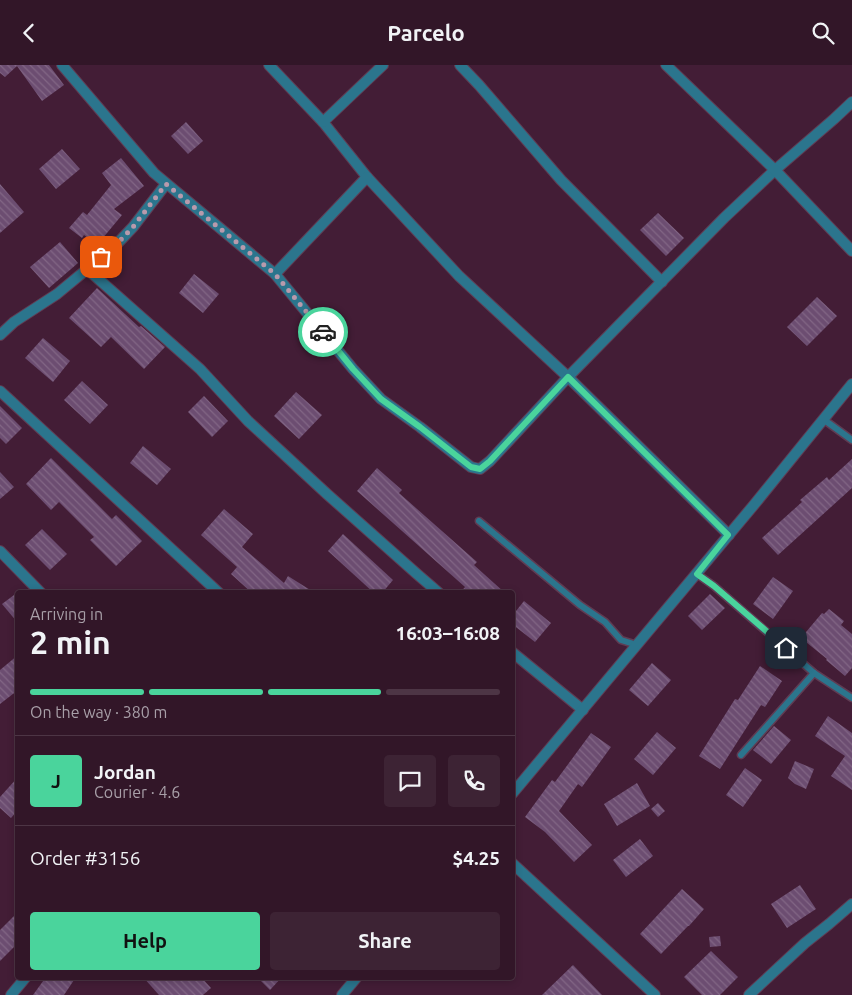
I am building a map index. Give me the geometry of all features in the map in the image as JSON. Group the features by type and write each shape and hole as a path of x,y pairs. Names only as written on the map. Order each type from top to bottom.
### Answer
{"street":[{"path":"62,65 142,159 166,184 275,274 353,369 381,399 471,467 480,469 490,461 568,377 724,219 852,102"},
{"path":"269,65 323,123 367,177 459,276 568,377 728,535"},
{"path":"323,123 383,65"},
{"path":"460,65 480,85 561,180 662,282"},
{"path":"666,65 776,170 852,251"},
{"path":"275,274 367,177"},
{"path":"0,335 14,322 57,294 115,246 133,227 166,184"},
{"path":"87,269 200,369 248,421 327,495 436,590"},
{"path":"515,790 697,574 852,384"},
{"path":"1,393 216,590"},
{"path":"0,551 38,590"},
{"path":"515,654 583,710"},
{"path":"515,866 655,995"},
{"path":"749,995 805,943 852,904"},
{"path":"11,995 24,980"},
{"path":"342,995 354,980"}],"lane":[{"path":"823,419 852,441"},
{"path":"479,521 580,605 605,622 621,640 637,645"},
{"path":"697,574 714,586 814,673 852,698"},
{"path":"741,755 814,673"}],"building":[{"path":"0,65 49,65 64,85 42,101 17,66 5,77 0,73"},
{"path":"186,122 203,141 188,154 171,136"},
{"path":"62,149 80,169 56,189 39,169"},
{"path":"121,158 144,186 114,209 122,215 97,245 84,235 82,238 69,228 83,212 87,215 111,185 102,173"},
{"path":"0,184 24,212 0,233"},
{"path":"658,213 684,238 666,256 640,230"},
{"path":"60,242 78,263 49,288 30,267"},
{"path":"194,274 219,294 203,313 179,293"},
{"path":"97,288 139,327 141,326 165,347 144,369 111,337 101,347 69,318"},
{"path":"817,297 837,316 807,346 787,327"},
{"path":"43,338 70,361 53,382 25,358"},
{"path":"82,381 108,405 90,424 64,400"},
{"path":"296,392 322,415 299,439 274,416"},
{"path":"204,396 228,421 212,437 188,412"},
{"path":"0,406 22,428 6,444 0,438"},
{"path":"143,446 171,469 157,485 130,463"},
{"path":"51,458 112,519 116,515 142,541 116,566 90,540 94,537 59,502 51,510 26,484"},
{"path":"852,459 852,488 778,555 762,538 802,502 800,500 827,477 829,480"},
{"path":"377,468 402,490 399,493 477,562 474,565 502,590 462,590 465,587 357,491"},
{"path":"0,472 14,487 0,499"},
{"path":"224,509 253,534 242,547 284,583 288,576 310,590 249,590 231,574 237,567 201,535"},
{"path":"42,529 67,554 50,570 25,545"},
{"path":"343,534 393,580 385,590 371,590 328,551"},
{"path":"773,577 793,591 773,619 753,604"},
{"path":"15,594 15,619 2,604"},
{"path":"710,594 725,608 702,630 688,616"},
{"path":"524,601 551,623 535,642 515,626 515,612"},
{"path":"829,609 844,621 841,625 852,634 852,668 845,676 801,638 822,613 824,614"},
{"path":"15,658 15,692 0,704 0,670"},
{"path":"652,663 671,680 648,706 629,690"},
{"path":"760,666 782,681 765,707 761,705 720,769 699,756 735,699 738,700"},
{"path":"828,716 852,733 852,790 831,776 845,756 815,736"},
{"path":"774,726 791,740 771,764 753,750"},
{"path":"657,732 676,748 653,775 634,759"},
{"path":"591,733 611,747 582,787 578,784 559,811 592,845 574,862 545,832 525,817 552,780 555,782"},
{"path":"795,761 814,769 806,789 788,778"},
{"path":"745,768 762,780 743,807 726,795"},
{"path":"15,780 15,813 11,818 0,808 0,797"},
{"path":"637,783 650,806 617,826 604,804"},
{"path":"658,803 665,811 658,817 651,809"},
{"path":"640,839 653,856 626,877 613,860"},
{"path":"800,885 816,909 787,928 771,904"},
{"path":"682,889 704,909 661,954 640,934"},
{"path":"15,915 15,946 0,961 0,930"},
{"path":"720,936 721,946 710,947 709,937"},
{"path":"711,951 738,977 720,995 702,995 684,977"},
{"path":"573,965 602,995 542,995"},
{"path":"44,980 74,980 64,995 33,995"},
{"path":"146,980 204,980 211,988 203,995 159,995"},
{"path":"260,980 279,980 270,990"}],"way so far":[{"path":"101,257 115,246 133,227 166,184 275,274 323,332"}],"route":[{"path":"323,332 353,369 381,399 471,467 480,469 490,461 568,377 728,535 697,574 714,586 786,648"}]}
